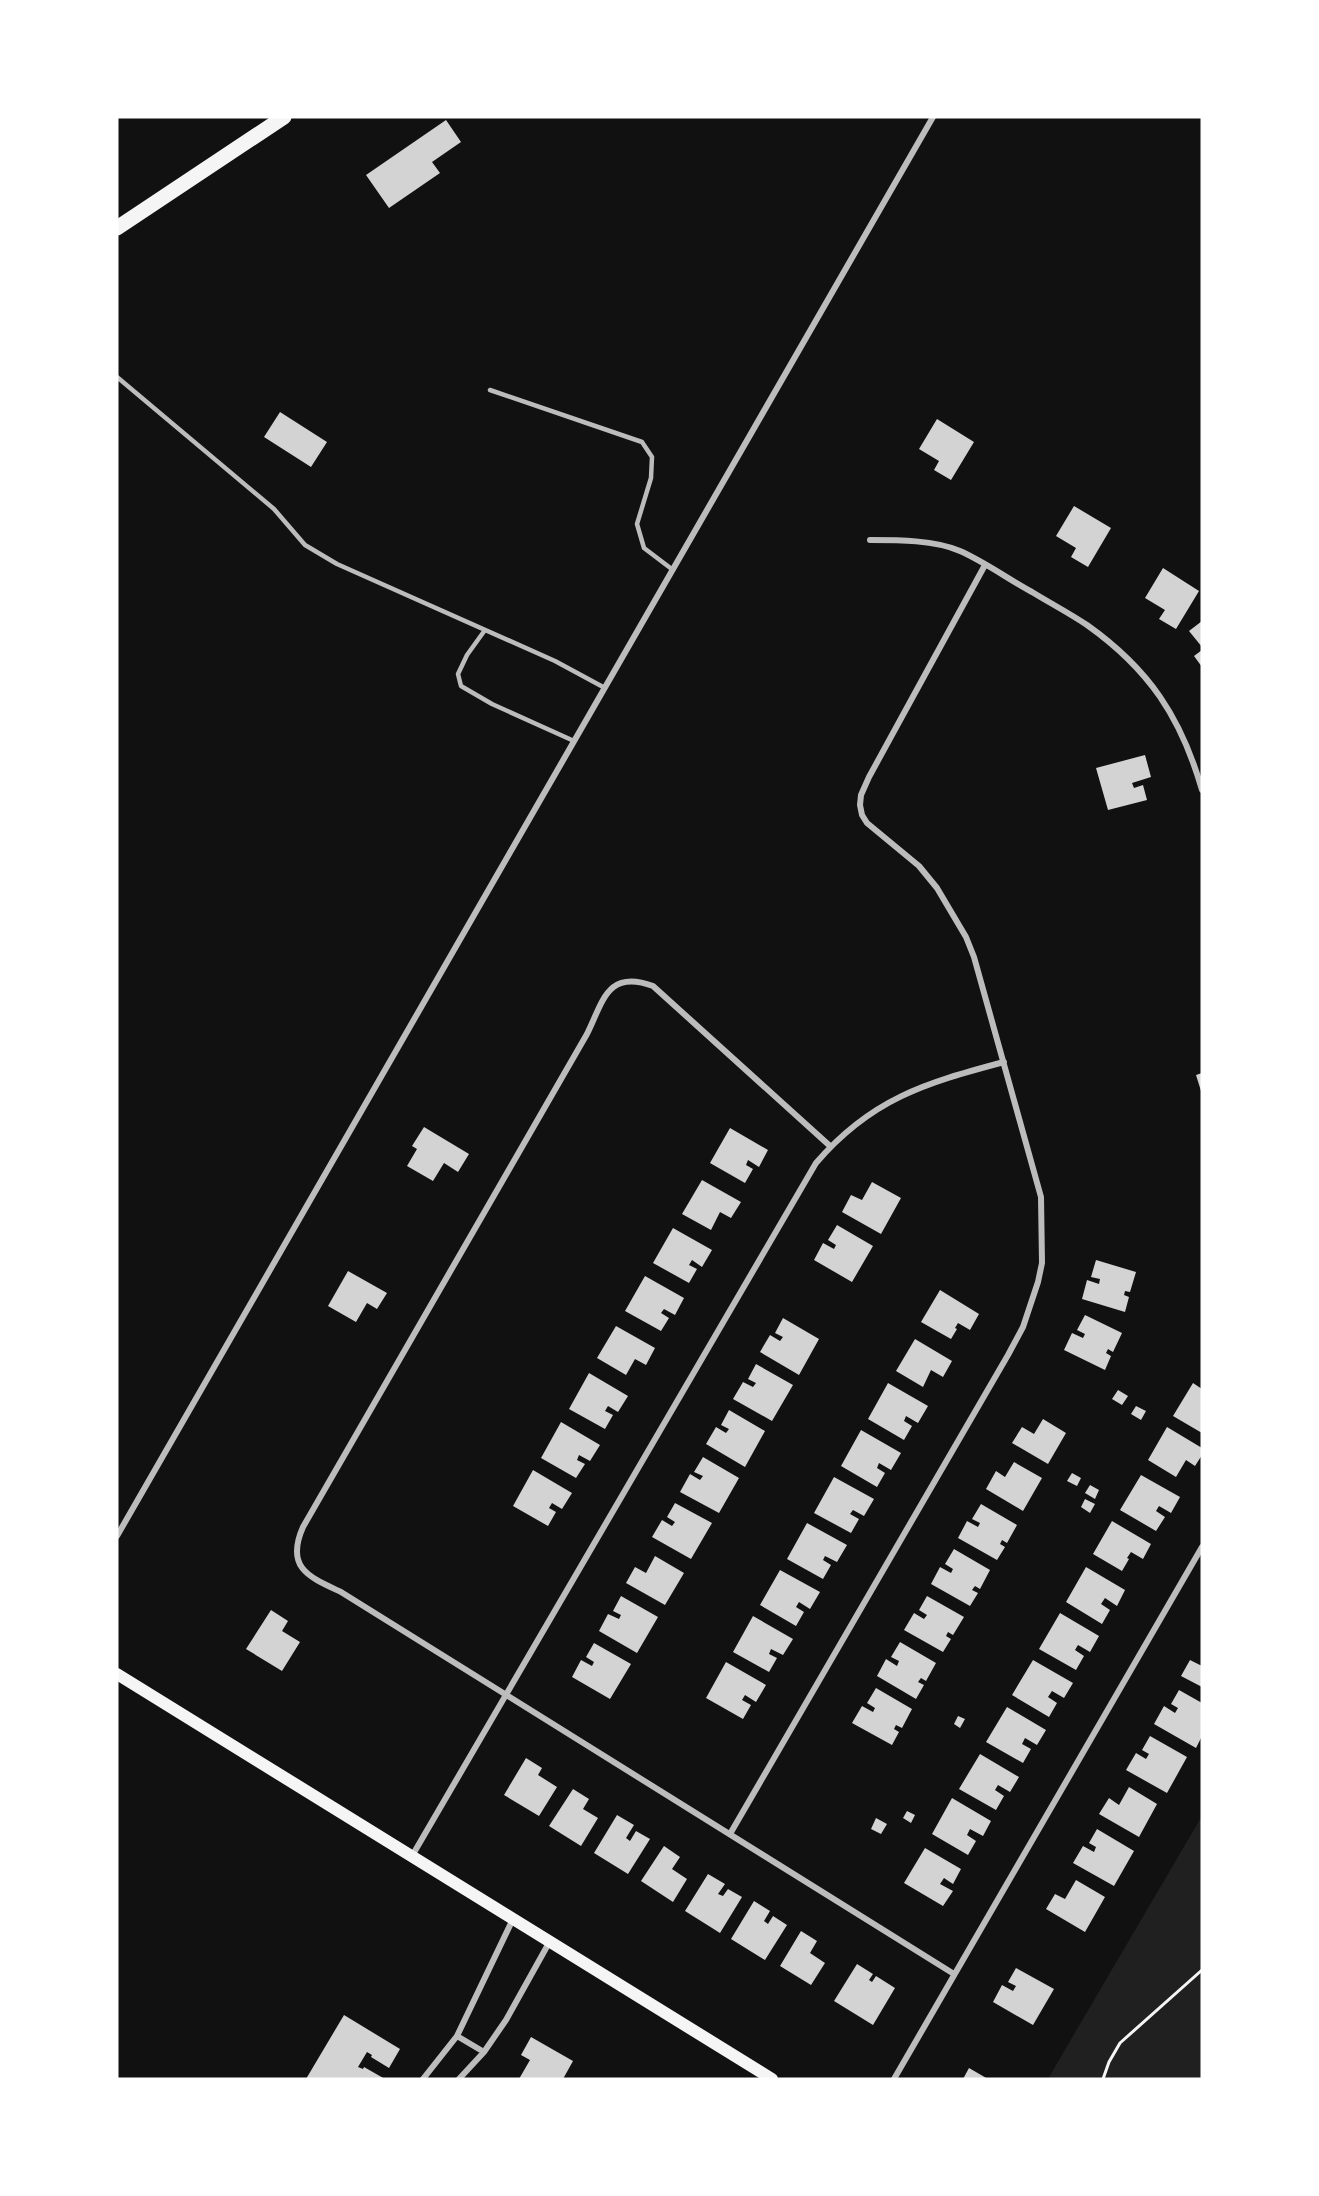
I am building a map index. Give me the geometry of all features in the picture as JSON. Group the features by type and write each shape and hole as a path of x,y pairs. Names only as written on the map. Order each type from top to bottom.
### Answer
{"main road":[{"path":"117,228 284,117"},
{"path":"117,1674 772,2079"}],"street":[{"path":"117,1536 933,117"},
{"path":"870,540 911,540 959,550 1085,624 1113,645 1137,667 1172,713 1185,739 1202,790"},
{"path":"730,1834 1008,1355 1030,1311 1042,1263 1041,1197 974,957 957,918 937,888 919,866 867,823 860,805 861,795 869,777 985,565"},
{"path":"830,1146 653,987 640,981 626,982 616,986 603,997 587,1034 303,1527 296,1541 297,1557 304,1572 312,1579 341,1592 954,1974"},
{"path":"412,1856 804,1181 830,1146 861,1119 895,1098 945,1077 1004,1062"},
{"path":"894,2079 1202,1548"},
{"path":"423,2079 457,2036 513,1919"},
{"path":"459,2079 484,2052 506,2020 550,1941"},
{"path":"457,2036 484,2052"}],"lane":[{"path":"117,377 274,508 305,545 337,564 555,662 605,688"},
{"path":"490,390 642,442 652,457 651,478 637,524 644,548 673,570"},
{"path":"485,630 458,674 461,686 492,704 574,741"}],"path":[{"path":"1103,2079 1109,2062 1120,2043 1202,1970"}],"shaded area":[{"path":"1202,1816 1202,2079 1048,2079 1066,2048"}],"building":[{"path":"446,120 461,142 432,162 440,173 389,208 366,175"},
{"path":"280,412 327,442 311,467 264,437"},
{"path":"937,419 974,442 951,480 934,470 939,461 919,449"},
{"path":"1074,506 1111,528 1088,567 1071,557 1076,548 1056,536"},
{"path":"1163,568 1199,591 1176,629 1159,619 1165,610 1145,598"},
{"path":"1202,621 1202,647 1189,631"},
{"path":"1202,650 1202,667 1194,656"},
{"path":"1145,755 1151,777 1132,783 1134,788 1143,785 1147,800 1108,810 1096,768"},
{"path":"1202,1073 1202,1091 1201,1091 1196,1075"},
{"path":"424,1127 469,1154 458,1172 444,1163 433,1181 407,1166 417,1149 412,1146"},
{"path":"730,1128 768,1150 759,1167 748,1160 746,1165 753,1169 745,1183 710,1163"},
{"path":"702,1180 741,1202 731,1218 720,1212 711,1230 682,1214"},
{"path":"872,1182 901,1198 881,1234 842,1212 851,1195 862,1200"},
{"path":"837,1225 873,1246 852,1282 814,1260 823,1243 834,1249 836,1245 828,1240"},
{"path":"673,1228 712,1250 702,1267 692,1260 689,1265 697,1269 689,1283 653,1263"},
{"path":"1096,1260 1136,1272 1130,1292 1125,1291 1124,1295 1129,1297 1125,1312 1082,1299 1087,1280 1099,1284 1100,1279 1091,1277"},
{"path":"348,1271 387,1293 377,1309 367,1303 356,1322 328,1306"},
{"path":"645,1276 684,1298 675,1315 664,1309 661,1313 669,1318 661,1331 625,1311"},
{"path":"940,1290 979,1314 970,1330 958,1323 951,1339 921,1322"},
{"path":"1085,1315 1122,1333 1113,1352 1108,1349 1106,1353 1111,1356 1105,1370 1064,1350 1072,1333 1083,1338 1085,1334 1077,1330"},
{"path":"783,1318 819,1339 799,1375 760,1352 770,1335 780,1341 783,1337 775,1333"},
{"path":"616,1326 655,1348 646,1365 635,1359 626,1375 597,1358"},
{"path":"915,1339 952,1361 943,1377 931,1370 923,1387 896,1371"},
{"path":"756,1364 793,1385 772,1421 733,1399 743,1382 753,1387 756,1383 748,1379"},
{"path":"589,1373 628,1396 618,1412 608,1406 605,1411 613,1415 605,1429 569,1409"},
{"path":"888,1383 928,1406 918,1423 906,1416 904,1421 912,1426 904,1440 868,1419"},
{"path":"1193,1383 1202,1389 1202,1433 1173,1416"},
{"path":"1118,1390 1128,1396 1122,1405 1112,1399"},
{"path":"1136,1406 1146,1411 1141,1420 1131,1414"},
{"path":"729,1410 765,1431 745,1467 706,1444 716,1427 726,1433 729,1429 721,1425"},
{"path":"1043,1419 1066,1433 1048,1464 1012,1443 1022,1427 1034,1434"},
{"path":"561,1422 600,1445 590,1461 579,1455 577,1460 585,1464 576,1478 541,1458"},
{"path":"1167,1427 1202,1448 1202,1455 1195,1466 1186,1460 1176,1477 1148,1460"},
{"path":"861,1430 901,1453 891,1470 879,1463 877,1468 885,1473 877,1487 841,1466"},
{"path":"703,1457 739,1478 719,1513 680,1492 690,1474 700,1480 703,1476 694,1472"},
{"path":"1014,1462 1042,1478 1023,1511 986,1489 996,1471 1005,1477"},
{"path":"533,1470 572,1493 562,1509 552,1503 549,1508 556,1512 548,1526 513,1506"},
{"path":"1072,1473 1081,1478 1077,1486 1067,1481"},
{"path":"1141,1475 1180,1497 1171,1513 1159,1506 1156,1511 1165,1517 1156,1531 1120,1510"},
{"path":"834,1477 874,1499 864,1516 853,1510 850,1514 859,1519 851,1533 814,1513"},
{"path":"1090,1485 1099,1490 1095,1499 1085,1493"},
{"path":"1085,1499 1095,1504 1090,1513 1081,1507"},
{"path":"675,1503 712,1523 691,1559 652,1537 662,1520 672,1526 675,1522 667,1517"},
{"path":"981,1504 1017,1525 1007,1543 1002,1540 1000,1544 1005,1547 997,1560 958,1538 967,1521 978,1527 980,1523 972,1519"},
{"path":"1112,1521 1151,1544 1143,1559 1131,1552 1122,1571 1093,1554"},
{"path":"807,1523 847,1545 837,1562 825,1556 823,1560 831,1565 823,1579 787,1559"},
{"path":"954,1549 990,1570 980,1589 975,1586 972,1590 978,1593 970,1606 931,1584 940,1567 951,1573 953,1569 945,1564"},
{"path":"655,1556 684,1573 665,1605 626,1583 635,1567 646,1573"},
{"path":"1086,1567 1125,1590 1117,1606 1105,1598 1101,1604 1110,1610 1102,1624 1066,1602"},
{"path":"780,1570 820,1592 810,1609 799,1602 796,1607 804,1612 796,1626 760,1605"},
{"path":"621,1596 658,1617 637,1653 599,1631 608,1614 619,1619 621,1615 613,1611"},
{"path":"927,1596 964,1617 953,1635 948,1632 946,1636 951,1639 943,1652 904,1630 914,1613 924,1619 927,1615 919,1610"},
{"path":"271,1610 288,1621 282,1631 300,1642 282,1671 246,1649"},
{"path":"1060,1613 1099,1636 1090,1652 1078,1645 1075,1650 1084,1656 1076,1670 1039,1649"},
{"path":"753,1616 793,1639 783,1655 771,1649 769,1654 777,1658 769,1672 733,1652"},
{"path":"900,1642 936,1663 926,1681 921,1678 918,1682 924,1685 916,1699 877,1676 886,1659 897,1666 899,1661 891,1657"},
{"path":"594,1643 631,1664 610,1699 572,1677 581,1660 592,1666 594,1662 586,1657"},
{"path":"1033,1660 1073,1683 1064,1698 1052,1691 1048,1697 1057,1703 1049,1717 1012,1695"},
{"path":"1190,1660 1202,1666 1202,1687 1181,1676"},
{"path":"726,1662 766,1685 756,1702 745,1695 742,1700 751,1705 743,1719 706,1698"},
{"path":"876,1688 912,1709 902,1728 896,1725 894,1729 899,1732 892,1745 852,1723 862,1706 873,1712 875,1708 867,1703"},
{"path":"1179,1690 1202,1703 1202,1736 1196,1748 1154,1724 1164,1706 1175,1713 1178,1708 1171,1704"},
{"path":"1007,1707 1046,1730 1037,1745 1025,1738 1022,1744 1031,1749 1023,1763 986,1742"},
{"path":"958,1716 965,1719 960,1728 954,1724"},
{"path":"1150,1736 1187,1757 1167,1793 1126,1770 1136,1753 1146,1759 1149,1754 1142,1750"},
{"path":"980,1754 1019,1777 1010,1792 998,1785 995,1790 1004,1796 996,1810 959,1789"},
{"path":"526,1758 542,1768 538,1775 557,1787 539,1816 504,1795"},
{"path":"1129,1787 1157,1804 1139,1837 1099,1814 1109,1798 1119,1805"},
{"path":"573,1789 589,1799 583,1809 598,1818 581,1846 549,1826"},
{"path":"952,1798 991,1821 983,1836 970,1829 967,1835 976,1841 968,1855 932,1834"},
{"path":"907,1811 915,1815 911,1823 903,1818"},
{"path":"617,1815 634,1825 626,1838 630,1841 636,1831 650,1839 628,1874 594,1853"},
{"path":"876,1818 887,1824 881,1834 871,1829"},
{"path":"1097,1829 1134,1851 1114,1886 1073,1863 1083,1846 1094,1852 1096,1847 1089,1843"},
{"path":"664,1846 680,1857 672,1869 687,1879 673,1902 641,1881"},
{"path":"925,1848 961,1869 953,1884 944,1878 940,1884 953,1891 943,1906 904,1883"},
{"path":"708,1874 725,1884 718,1894 723,1896 728,1889 742,1897 720,1933 685,1911"},
{"path":"1076,1880 1105,1897 1085,1932 1046,1909 1055,1894 1065,1899"},
{"path":"754,1901 770,1911 764,1921 768,1924 773,1916 787,1925 765,1960 731,1939"},
{"path":"801,1931 817,1941 810,1953 825,1963 811,1985 780,1966"},
{"path":"857,1964 873,1974 869,1980 872,1982 876,1976 895,1988 873,2025 834,2001"},
{"path":"1016,1968 1054,1989 1033,2025 993,2002 1002,1985 1013,1991 1016,1986 1008,1982"},
{"path":"344,2015 400,2049 389,2068 367,2052 358,2067 363,2069 364,2067 385,2079 306,2079"},
{"path":"531,2037 573,2061 563,2079 519,2079 530,2060 521,2055"},
{"path":"969,2068 988,2079 963,2079"}]}
